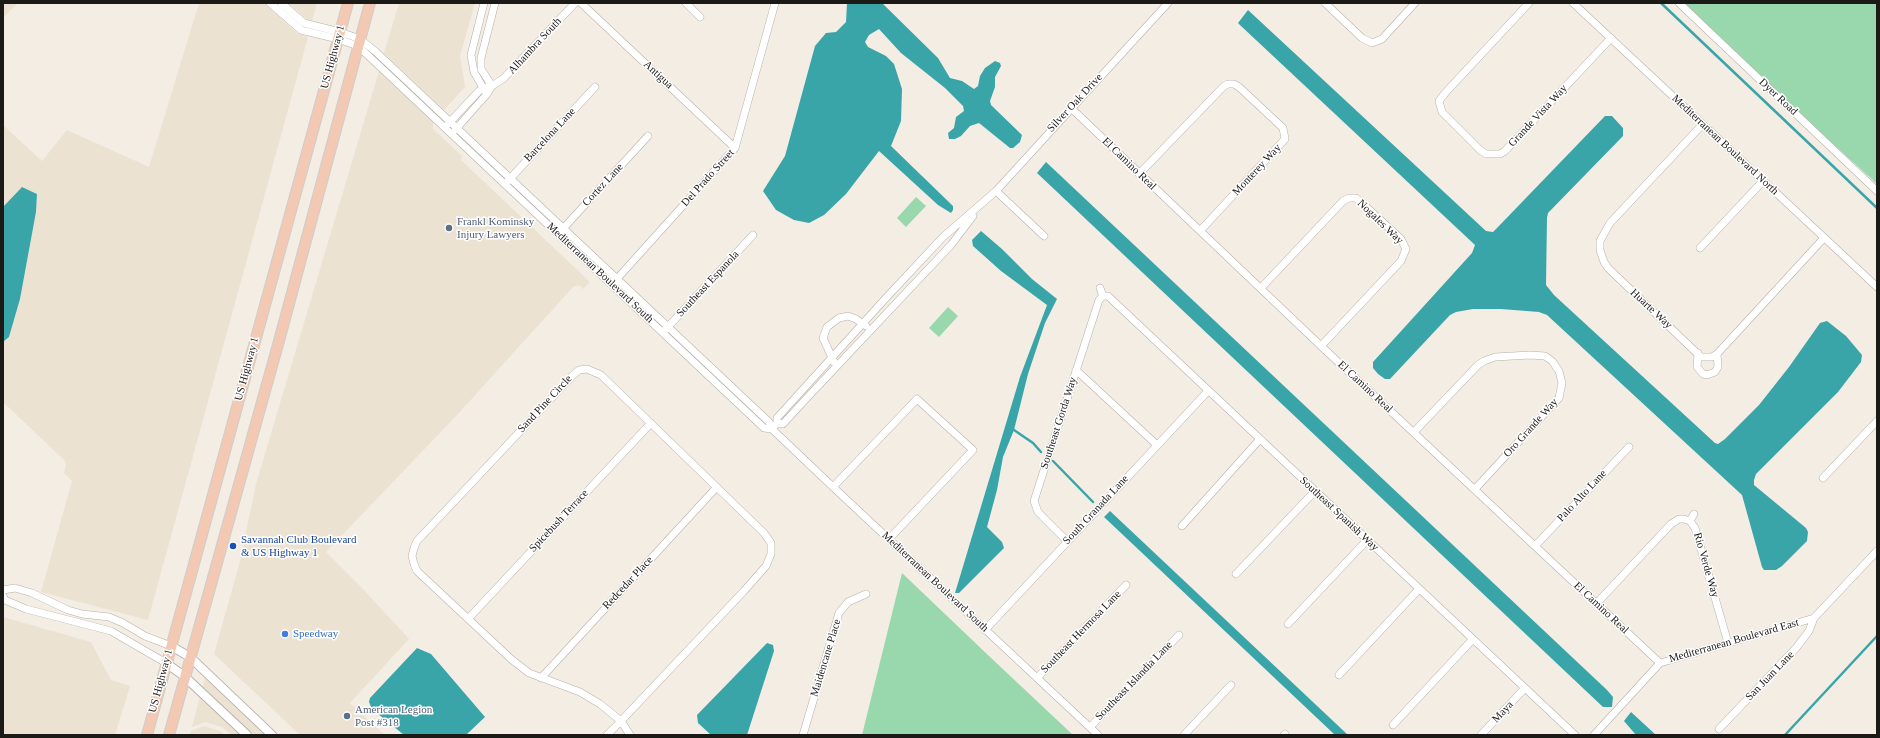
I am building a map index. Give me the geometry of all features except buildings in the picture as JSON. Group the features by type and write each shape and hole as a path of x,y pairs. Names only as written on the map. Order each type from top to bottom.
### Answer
{"main road":[{"name":"US Highway 1","path":"147,735 348,3"},
{"name":"US Highway 1","path":"169,735 184,676 279,341 370,3"}],"street":[{"path":"484,3 471,55 474,72 485,91"},
{"path":"492,86 482,69 481,58 495,3"},
{"name":"Alhambra South","path":"448,125 485,91 504,78 575,3"},
{"name":"Antigua","path":"581,3 735,148"},
{"path":"686,3 700,17"},
{"name":"Del Prado Street","path":"614,281 735,148 775,3"},
{"name":"Silver Oak Drive","path":"774,426 777,418 943,238 996,191 1168,3"},
{"path":"1325,3 1362,38 1372,43 1382,39 1416,3"},
{"name":"Grande Vista Way","path":"1529,3 1446,92 1440,101 1442,112 1480,150 1486,154 1500,154 1506,151 1611,38"},
{"name":"Mediterranean Boulevard North","path":"1573,3 1877,287"},
{"name":"Dyer Road","path":"1679,3 1877,190"},
{"name":"Mediterranean Boulevard South","path":"277,4 304,23 359,42 665,330 774,426 833,487 1098,735"},
{"name":"Monterey Way","path":"1139,174 1224,86 1228,84 1234,84 1283,128 1285,139 1200,231"},
{"name":"Barcelona Lane","path":"508,181 596,87"},
{"name":"Alhambra South","path":"454,131 485,91"},
{"name":"El Camino Real","path":"1071,108 1321,346 1660,663"},
{"name":"Huarte Way","path":"1698,353 1608,268 1604,262 1600,250 1600,241 1610,223 1702,125"},
{"name":"Cortez Lane","path":"561,231 648,136"},
{"path":"1700,248 1763,180"},
{"path":"996,191 1044,236"},
{"name":"Nogales Way","path":"1261,288 1343,200 1356,198 1362,202 1400,239 1406,249 1401,261 1321,346"},
{"name":"Silver Oak Drive","path":"774,426 782,424 951,245 982,204"},
{"name":"Southeast Espanola","path":"665,330 754,235"},
{"path":"1698,353 1701,357 1706,358 1717,354 1824,238"},
{"path":"1100,288 1103,296"},
{"name":"Southeast Gorda Way","path":"1068,541 1038,512 1034,502 1099,300 1103,296"},
{"name":"Southeast Spanish Way","path":"1103,296 1108,296 1575,735"},
{"path":"837,366 831,359 823,338 827,327 839,318 848,316 863,324 870,330"},
{"path":"1698,353 1697,367 1703,374 1707,375 1715,372 1718,367 1717,354"},
{"name":"Oro Grande Way","path":"1414,432 1478,364 1495,357 1530,355 1544,356 1552,361 1559,371 1562,383 1558,398 1475,489"},
{"name":"Sand Pine Circle","path":"607,735 766,566 771,554 771,543 764,532 716,488 601,375 587,369 579,370 573,375 428,529 414,548 414,564 417,571 520,667 541,678 589,697 608,710 620,721"},
{"path":"1076,370 1157,445"},
{"name":"South Granada Lane","path":"985,630 1208,390"},
{"path":"833,487 917,399 973,450 889,539"},
{"path":"1823,478 1877,421"},
{"name":"Spicebush Terrace","path":"468,619 651,423"},
{"path":"1182,526 1260,439"},
{"name":"Palo Alto Lane","path":"1535,546 1629,447"},
{"name":"Redcedar Place","path":"541,678 716,488"},
{"path":"1236,574 1315,492"},
{"path":"1690,521 1694,514"},
{"name":"Rio Verde Way","path":"1596,604 1671,524 1684,518 1690,521 1695,528 1728,643"},
{"path":"1288,624 1367,540"},
{"name":"Mediterranean Boulevard East","path":"1594,735 1660,663 1814,618 1877,551"},
{"name":"Southeast Hermosa Lane","path":"1037,678 1126,585"},
{"path":"3,590 15,588 72,611 109,617 123,623 145,636 171,646 190,657 272,735"},
{"path":"1339,675 1419,589"},
{"name":"Maidencane Place","path":"803,735 839,613 848,602 866,594"},
{"path":"3,596 5,600 26,609 111,631 166,663 184,676 247,735"},
{"path":"69,621 72,611"},
{"name":"San Juan Lane","path":"1719,729 1796,648 1809,630 1814,618"},
{"name":"Southeast Islandia Lane","path":"1090,727 1178,635"},
{"path":"1393,725 1473,639"},
{"path":"1184,735 1231,685"},
{"name":"Maya","path":"1481,735 1525,688"},
{"path":"620,721 630,735"}],"shaded area":[{"path":"3,3 18,3 3,18"},
{"path":"199,3 264,3 297,33 308,37 148,620 41,592 72,481 64,473 66,465 65,461 3,402 3,342 9,337 20,299 36,212 37,194 22,187 3,207 3,125 42,161 67,130 149,167"},
{"path":"288,3 317,3 312,21 307,19"},
{"path":"399,3 475,3 460,56 465,87 444,110 384,53"},
{"path":"379,71 433,122 433,129 462,156 461,160 590,282 583,289 579,285 574,286 457,415 326,552 364,590 409,639 350,703 385,735 300,735 214,654 239,565 256,484"},
{"path":"3,617 91,642 111,680 130,686 115,735 3,735"},
{"path":"205,678 265,735 254,735 203,687"},
{"path":"200,697 240,735 231,735 222,727 205,722 192,727"},
{"path":"204,726 220,731 225,735 190,735 191,731"}],"green space":[{"path":"1679,3 1877,3 1877,184"},
{"path":"916,197 926,206 906,227 897,218"},
{"path":"948,307 958,316 939,337 929,328"},
{"path":"902,573 989,656 1073,735 862,735"}],"water":[{"path":"847,3 882,3 938,58 950,78 962,81 974,89 978,86 980,76 985,68 995,61 1000,63 1001,66 995,77 995,87 990,101 991,105 1022,135 1020,142 1013,148 1010,148 979,123 970,126 961,136 955,139 949,139 948,133 954,128 956,117 964,111 963,106 945,88 901,53 879,29 869,35 865,42 868,47 886,56 894,64 902,89 901,121 891,146 953,206 951,213 938,205 879,151 846,194 824,215 809,223 794,220 776,210 763,191 785,156 815,46 826,33 836,32 846,22"},
{"path":"1248,10 1486,231 1493,232 1605,116 1612,116 1623,128 1623,136 1548,213 1546,285 1554,295 1715,443 1718,444 1725,439 1759,405 1789,367 1820,323 1827,321 1846,336 1862,355 1861,362 1838,392 1756,474 1754,480 1754,485 1806,528 1808,532 1807,541 1782,566 1776,570 1764,570 1742,495 1547,315 1539,312 1501,309 1473,309 1456,312 1450,315 1390,379 1385,379 1378,374 1373,368 1373,362 1472,253 1475,245 1238,23"},
{"path":"1046,162 1607,690 1613,697 1612,707 1603,707 1037,173"},
{"path":"22,187 37,194 36,212 20,299 9,337 3,342 3,207"},
{"path":"981,231 1002,249 1032,279 1057,299 1045,323 1028,374 1014,430 1003,457 997,490 987,527 1002,542 1004,548 959,593 955,593 1020,377 1047,305 1001,271 973,246 972,240"},
{"path":"1110,511 1348,735 1335,735 1104,517"},
{"path":"767,643 773,645 774,651 747,735 711,735 698,723 697,715"},
{"path":"417,648 431,654 485,717 466,735 404,735 372,709 369,702 370,698"},
{"path":"1631,712 1656,735 1636,735 1624,721"}],"waterway":[{"path":"1661,3 1877,208"},
{"path":"1014,430 1033,443 1041,452"},
{"path":"1053,461 1093,502"},
{"path":"1785,735 1877,636"}],"place":[{"name":"Frankl Kominsky Injury Lawyers","path":"449,228"},
{"name":"Savannah Club Boulevard & US Highway 1","path":"233,546"},
{"name":"Speedway","path":"285,634"},
{"name":"American Legion Post #318","path":"347,716"}]}
